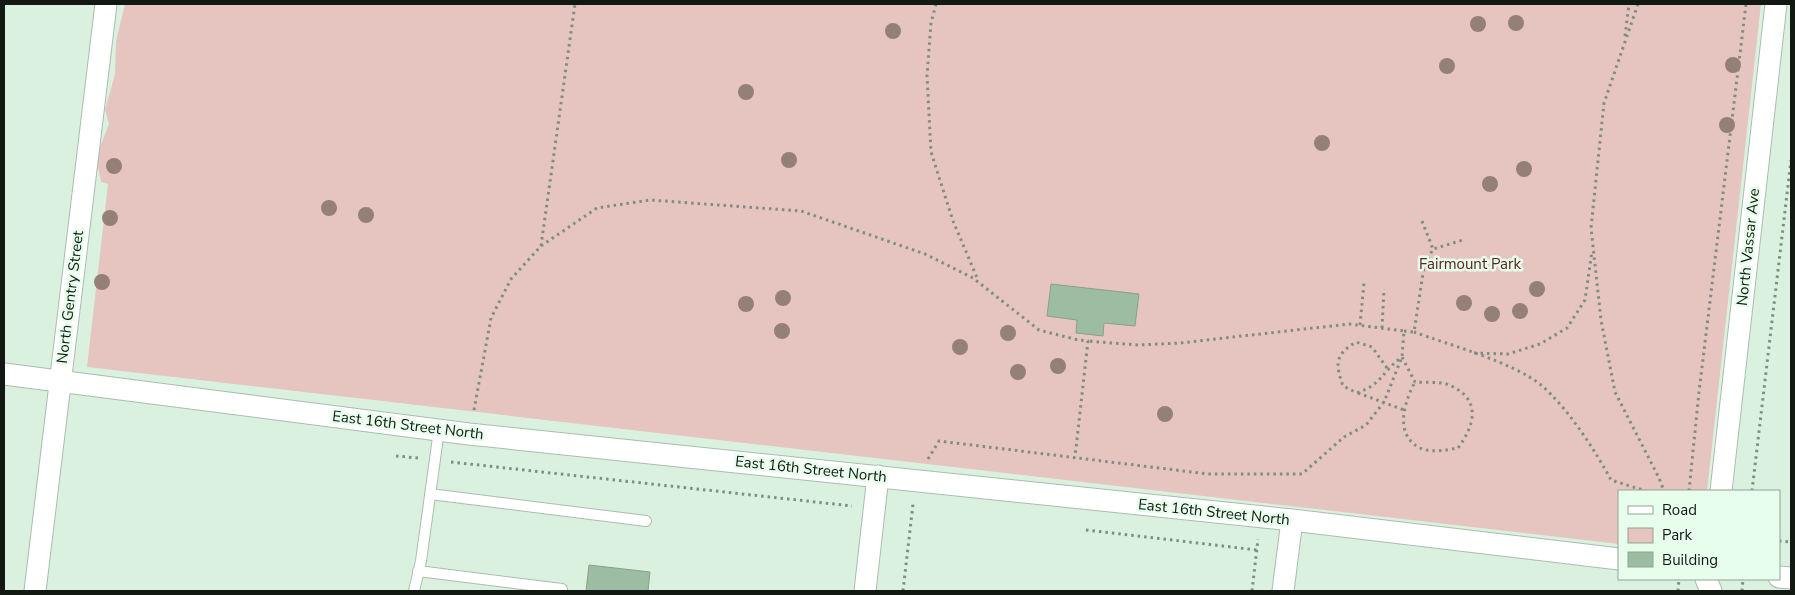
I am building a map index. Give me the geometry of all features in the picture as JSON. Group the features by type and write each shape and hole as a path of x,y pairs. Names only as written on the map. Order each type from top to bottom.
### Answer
{"street":[{"name":"North Gentry Street","path":"35,591 106,4"},
{"name":"North Vassar Ave","path":"1721,490 1776,4"},
{"name":"East 16th Street North","path":"4,374 469,434 1292,520 1618,559"},
{"path":"865,591 878,476"},
{"path":"1283,591 1292,520"}],"lane":[{"path":"414,591 439,430"},
{"path":"430,494 646,521"},
{"path":"418,572 562,589"}],"path":[{"path":"541,246 575,4"},
{"path":"936,4 931,23 927,76 931,152 953,221 979,283"},
{"path":"1624,44 1629,4"},
{"path":"1638,4 1604,103 1591,228 1601,320 1615,392 1664,490"},
{"path":"1689,490 1699,392 1746,4"},
{"path":"1752,490 1791,160"},
{"path":"469,434 491,318 511,279 541,246 597,208 650,200 801,211 925,254 974,278 1039,330 1078,340 1138,345 1180,343 1340,325 1414,332 1509,367 1540,384 1583,435 1611,480 1643,490"},
{"path":"1422,221 1433,249"},
{"path":"1414,332 1424,267 1433,249 1463,240"},
{"path":"1471,353 1508,354 1540,344 1567,328 1585,300 1592,246"},
{"path":"1360,326 1364,283"},
{"path":"1382,328 1384,289"},
{"path":"903,591 914,480 939,441 1208,474 1302,474 1344,437 1366,425 1384,402 1402,356 1404,331"},
{"path":"1075,457 1088,341"},
{"path":"1387,368 1372,347 1356,342 1342,351 1336,367 1342,386 1404,410"},
{"path":"1357,393 1378,384 1387,368 1402,356"},
{"path":"1402,356 1415,382"},
{"path":"1415,382 1448,384 1465,394 1473,411 1470,432 1458,448 1440,451 1420,448 1408,436 1403,420 1405,400 1415,382"},
{"path":"396,456 852,506 851,516"},
{"path":"1252,591 1262,517"},
{"path":"1086,530 1257,550"}],"green space":[{"name":"Fairmount Park","path":"125,4 1761,4 1707,490 1618,490 1618,544 87,367 108,184 101,182 96,157 109,124 105,110 115,74 116,41"}],"building":[{"path":"1051,284 1139,294 1135,326 1104,323 1103,336 1076,333 1077,320 1047,316"},
{"path":"589,565 650,572 648,591 586,591"}]}
